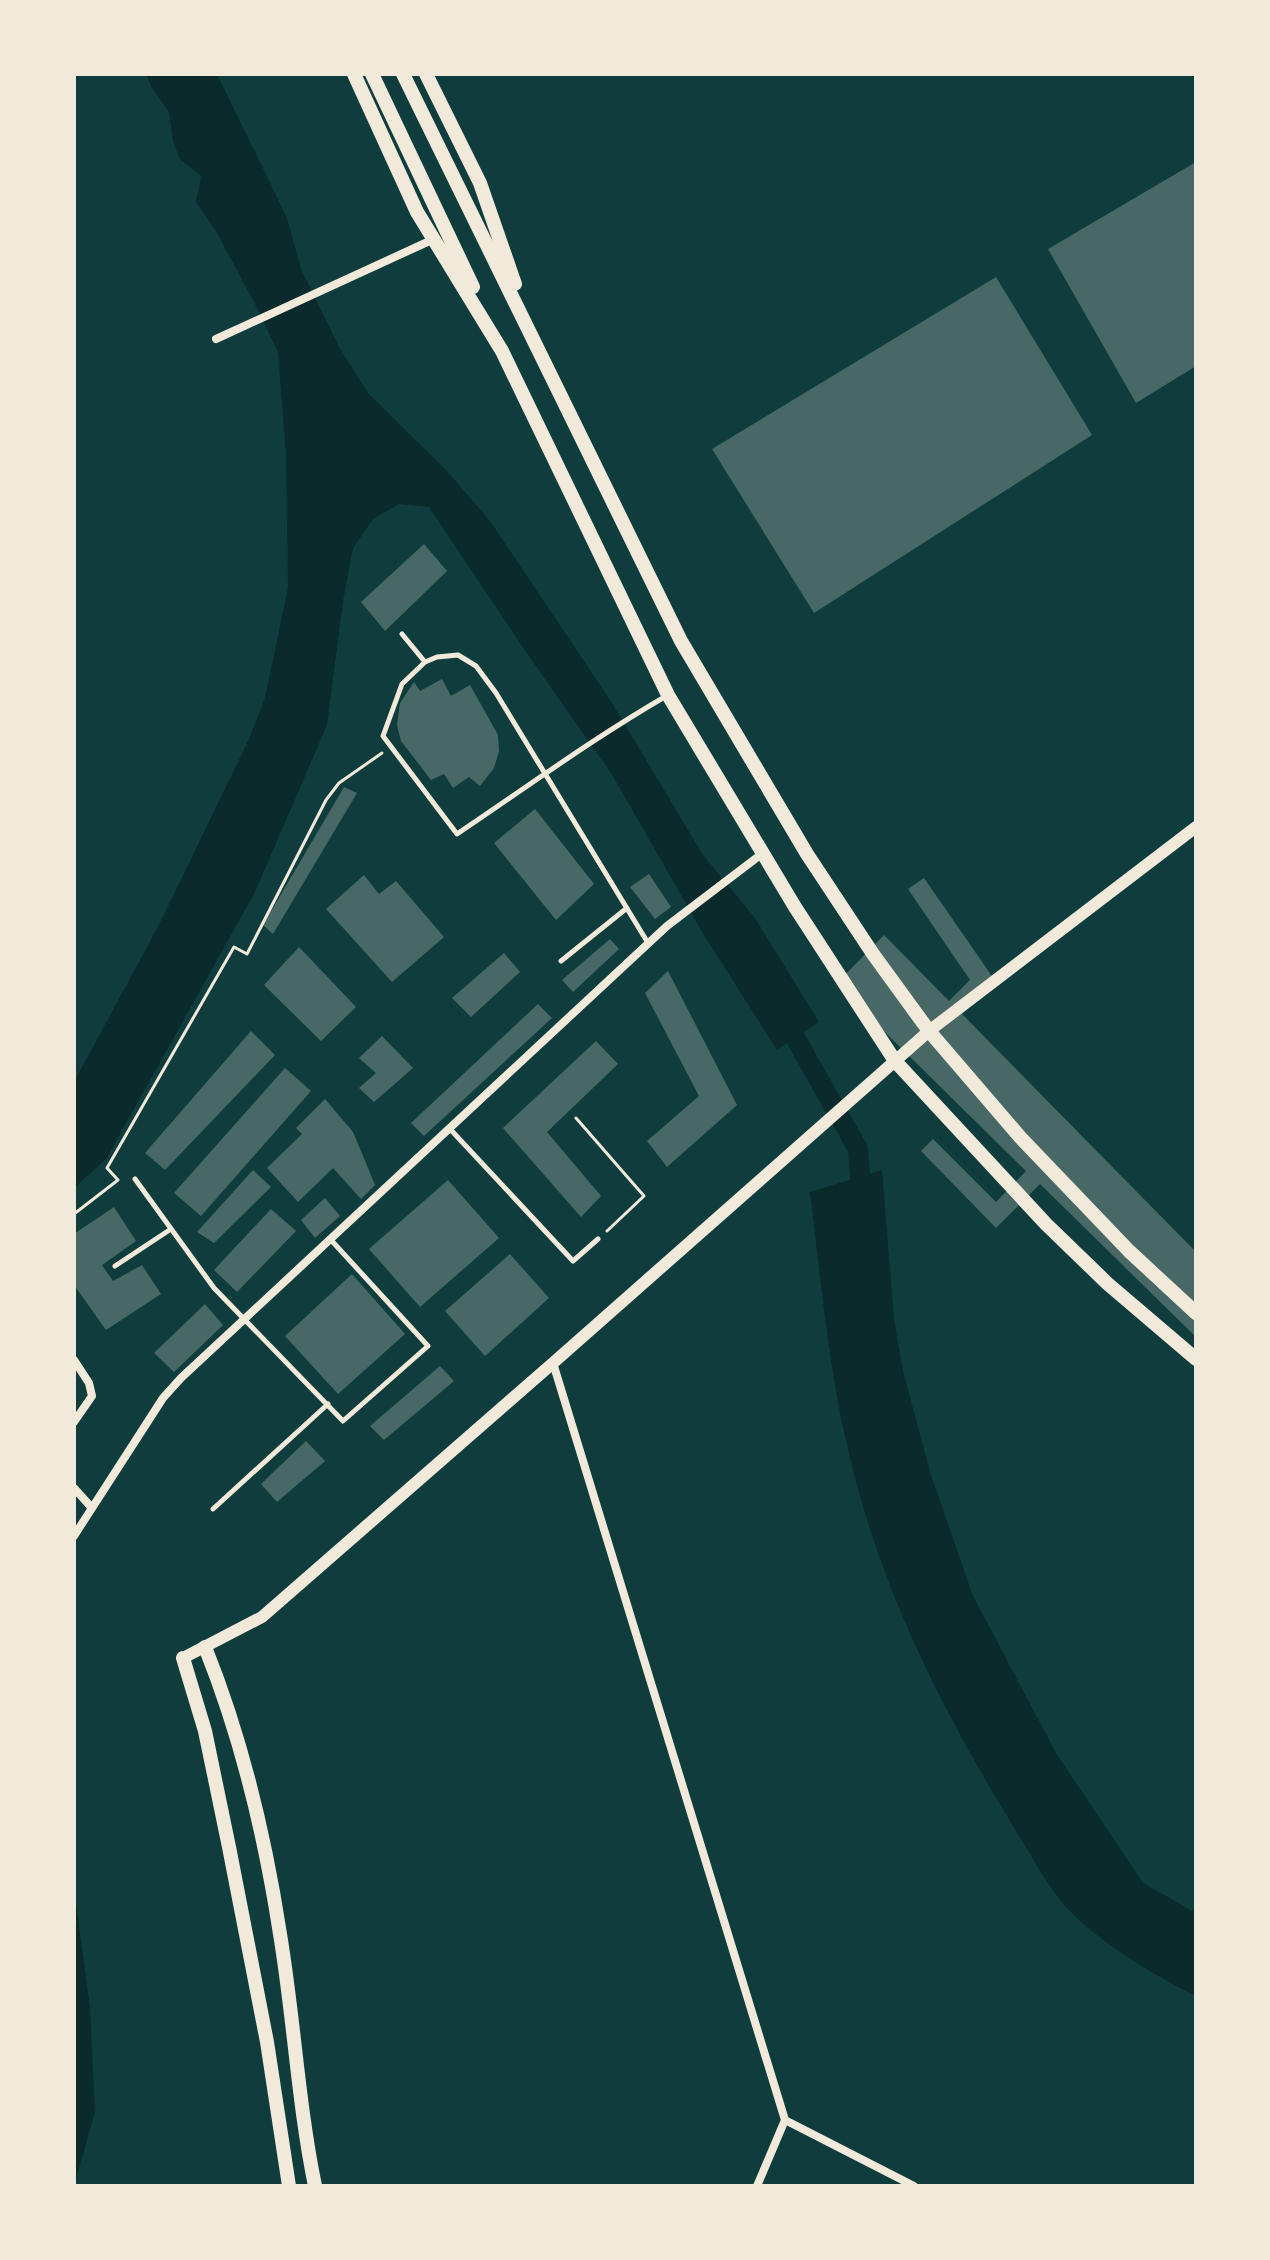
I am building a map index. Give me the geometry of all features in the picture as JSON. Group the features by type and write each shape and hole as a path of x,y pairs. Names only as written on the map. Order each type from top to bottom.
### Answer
{"main road":[{"path":"354,74 417,212 502,351"},
{"path":"372,74 668,695 795,907 895,1061 1046,1224 1108,1284 1196,1359"},
{"path":"403,74 681,641 807,854 873,954 929,1031 1030,1148 1129,1251 1196,1313"},
{"path":"426,74 480,183 534,338"},
{"path":"205,1647 232,1724 260,1824 280,1934 306,2143 315,2186"},
{"path":"183,1658 205,1731 229,1847 267,2042 289,2186"}],"street":[{"path":"216,339 434,239"},
{"path":"183,1658 262,1617 929,1031 1196,827"},
{"path":"74,1536 163,1398 181,1378 648,943 763,853"},
{"path":"553,1363 785,2120 757,2186"},
{"path":"74,1422 92,1396 89,1383 76,1366"},
{"path":"74,1488 92,1508"},
{"path":"785,2120 914,2186"}],"lane":[{"path":"402,634 425,662"},
{"path":"648,943 546,774 496,693 476,666 458,655 437,657 425,662 402,684 383,736 457,834 546,774 575,755 632,716 668,695"},
{"path":"561,961 627,908"},
{"path":"450,1129 573,1261 598,1239"},
{"path":"135,1179 214,1288 343,1421 428,1346 331,1240"},
{"path":"115,1266 171,1229"},
{"path":"213,1509 328,1404"}],"path":[{"path":"74,1214 118,1180 107,1168 234,947 247,954 326,800 339,783 391,747"},
{"path":"576,1118 644,1196 598,1239"}],"water":[{"path":"146,74 217,74 287,218 301,269 339,347 368,393 446,470 490,521 612,703 703,855 755,918 819,1022 777,1050 704,935 611,773 429,507 399,504 373,519 353,548 327,725 255,892 106,1159 74,1188 74,1082 160,923 249,739 265,698 288,588 286,455 278,352 216,231 196,202 201,176 180,159 173,141 169,112"},
{"path":"882,1170 894,1319 902,1367 930,1472 973,1596 1056,1753 1143,1883 1196,1913 1196,1996 1151,1972 1104,1941 1069,1910 1051,1888 987,1783 939,1695 880,1558 851,1462 837,1395 810,1192"},
{"path":"74,1889 90,2008 95,2112 74,2186"}],"building":[{"path":"1196,162 1196,366 1136,403 1048,249"},
{"path":"996,277 1092,435 814,613 712,449"},
{"path":"424,544 447,571 385,631 361,602"},
{"path":"442,679 451,696 470,685 498,735 499,751 494,768 480,786 469,777 453,788 444,774 431,780 401,741 397,725 400,703 414,682 420,691"},
{"path":"344,787 357,793 273,934 263,925"},
{"path":"535,809 594,884 556,920 494,843"},
{"path":"649,874 671,907 655,919 630,887"},
{"path":"364,875 379,894 396,881 444,937 392,982 326,909"},
{"path":"924,878 996,982 962,1014 1196,1252 1196,1337 1040,1184 996,1228 921,1151 933,1139 996,1202 1026,1171 836,984 884,935 949,1001 970,980 908,889"},
{"path":"610,939 619,949 573,992 562,980"},
{"path":"299,947 356,1007 321,1041 264,985"},
{"path":"504,953 520,972 471,1017 452,998"},
{"path":"668,971 737,1105 667,1167 647,1141 699,1096 645,993"},
{"path":"538,1004 552,1018 424,1136 411,1123"},
{"path":"251,1031 275,1055 165,1170 145,1153"},
{"path":"382,1036 413,1068 374,1102 359,1088 376,1073 359,1058"},
{"path":"596,1041 618,1064 547,1132 601,1196 581,1217 503,1128"},
{"path":"285,1068 311,1091 201,1216 174,1193"},
{"path":"325,1099 353,1132 375,1185 361,1199 333,1168 298,1202 267,1168 302,1134 296,1128"},
{"path":"253,1170 271,1187 214,1243 197,1232"},
{"path":"448,1180 499,1238 420,1307 369,1249"},
{"path":"325,1198 340,1216 315,1238 301,1220"},
{"path":"114,1207 136,1241 102,1265 113,1281 142,1265 161,1294 106,1330 74,1285 74,1234"},
{"path":"271,1209 296,1231 237,1292 214,1270"},
{"path":"510,1254 549,1298 485,1356 445,1311"},
{"path":"352,1274 405,1334 338,1394 285,1336"},
{"path":"205,1304 223,1325 174,1372 154,1353"},
{"path":"440,1366 454,1381 384,1440 370,1426"},
{"path":"306,1441 325,1461 277,1502 261,1484"}],"waterway":[{"path":"783,1016 858,1149 862,1204"}]}
